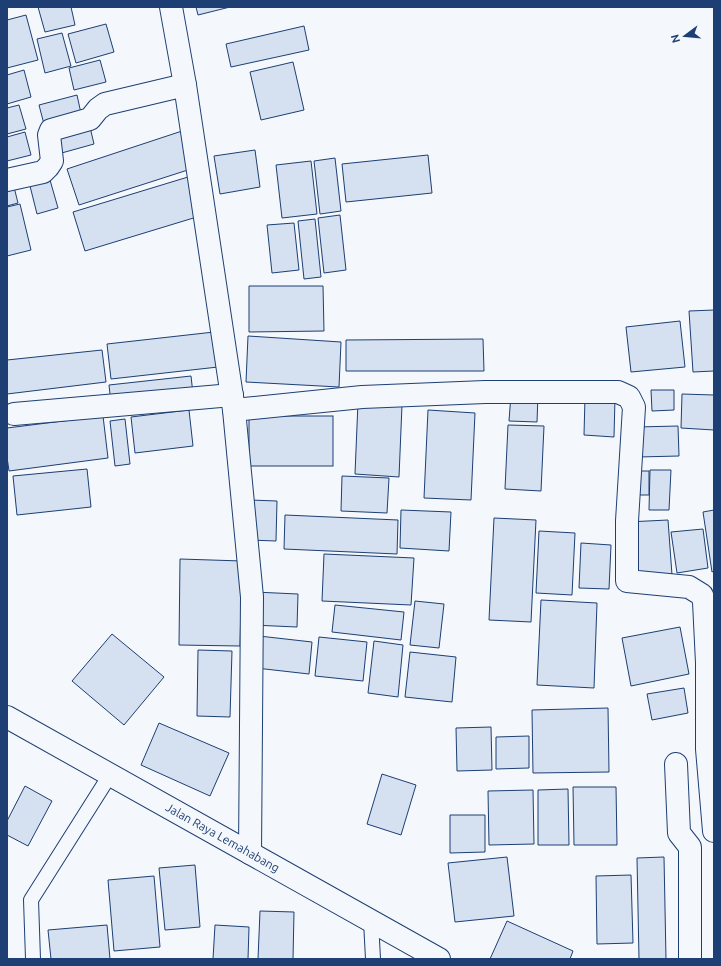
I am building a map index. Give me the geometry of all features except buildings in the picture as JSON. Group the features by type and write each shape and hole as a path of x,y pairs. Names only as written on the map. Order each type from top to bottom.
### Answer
{"street":[{"path":"171,7 185,85 233,402 252,597 250,854"},
{"path":"7,180 44,172 52,161 49,135 51,130 90,119 98,109 106,104 185,85"},
{"path":"14,414 233,402 485,392 618,392 630,397 634,407 627,521 627,581 689,587 702,595 704,602 707,663 707,749 714,831"},
{"name":"Jalan Raya Lemahabang","path":"8,720 110,775 439,959"},
{"path":"676,764 679,833 690,847 690,959"},
{"path":"690,847 714,835"}],"lane":[{"path":"33,959 31,900 110,775"},
{"path":"371,921 373,959"}]}
